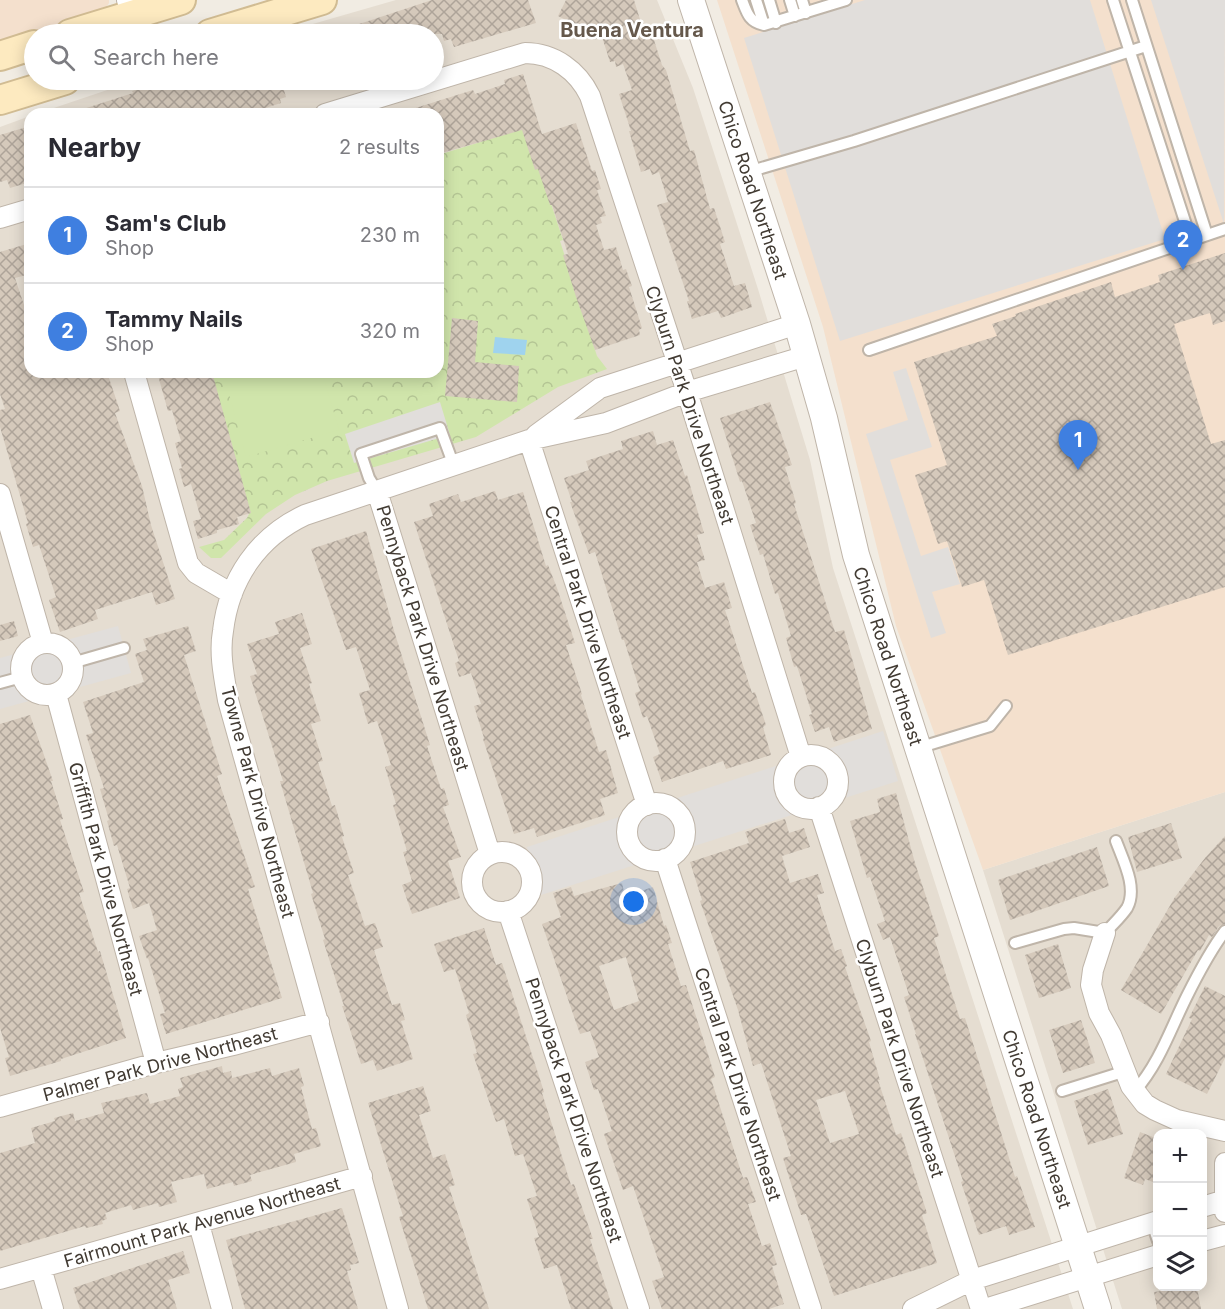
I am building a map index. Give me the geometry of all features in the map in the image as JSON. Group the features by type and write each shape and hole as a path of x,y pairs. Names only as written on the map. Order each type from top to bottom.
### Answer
{"main road":[{"path":"107,24 181,0"},
{"path":"243,24 322,0"},
{"path":"0,56 24,48"},
{"path":"0,100 32,90"}],"street":[{"name":"Chico Road Northeast","path":"691,0 797,324 824,418 856,555 1098,1309"},
{"name":"Clyburn Park Drive Northeast","path":"444,77 517,54 542,55 561,63 585,84 678,363 801,757"},
{"name":"Clyburn Park Drive Northeast","path":"344,108 402,90"},
{"path":"0,218 24,211"},
{"name":"Towne Park Drive Northeast","path":"529,440 600,388 797,324"},
{"name":"Towne Park Drive Northeast","path":"398,1309 228,700 222,667 222,631 240,572 265,541 305,515 529,440 606,423 687,392 806,356"},
{"path":"136,378 188,563 196,573 232,594"},
{"name":"Central Park Drive Northeast","path":"529,440 647,805"},
{"name":"Pennyback Park Drive Northeast","path":"377,491 490,854"},
{"path":"0,494 43,644"},
{"path":"43,644 60,646 67,652 72,663 72,676 69,684 56,694 39,694 26,685 22,677 23,660 34,646 43,644"},
{"name":"Griffith Park Drive Northeast","path":"56,694 156,1063"},
{"path":"808,755 822,758 833,767 837,780 835,794 826,804 819,807 799,806 793,802 785,790 785,774 794,760 808,755"},
{"path":"647,805 669,807 683,824 684,838 681,845 665,860 649,860 635,852 630,845 627,829 629,821 640,808 647,805"},
{"name":"Clyburn Park Drive Northeast","path":"819,807 983,1309"},
{"path":"510,853 526,864 530,872 531,889 528,897 516,908 508,911 498,912 481,903 472,886 472,876 476,867 490,854 510,853"},
{"name":"Central Park Drive Northeast","path":"665,860 811,1309"},
{"name":"Pennyback Park Drive Northeast","path":"508,911 639,1309"},
{"path":"1105,933 1091,986 1099,1013 1135,1091 1145,1104 1167,1116 1225,1131"},
{"name":"Palmer Park Drive Northeast","path":"0,1106 156,1063 319,1022"},
{"path":"1225,1163 1225,1212"},
{"name":"Fairmount Park Avenue Northeast","path":"0,1279 362,1176"},
{"path":"1207,1206 1225,1200"},
{"path":"199,1224 222,1309"},
{"path":"913,1309 972,1280 1077,1245 1153,1229"},
{"path":"1207,1240 1225,1235"},
{"path":"983,1309 1153,1257"},
{"path":"41,1268 53,1309"}],"lane":[{"path":"742,0 752,21 770,24 801,15 825,3 840,1"},
{"path":"756,0 770,24"},
{"path":"769,0 770,24"},
{"path":"790,0 801,15"},
{"path":"801,15 802,0"},
{"path":"1113,0 1191,240"},
{"path":"1132,0 1207,235"},
{"path":"748,172 854,141 1146,46"},
{"path":"868,350 1225,229"},
{"path":"377,491 369,478 361,454 440,428 454,466"},
{"path":"72,663 124,648"},
{"path":"0,683 22,677"},
{"path":"917,748 990,726 1006,706"},
{"path":"1015,943 1064,929 1074,928 1105,933 1130,902 1131,889 1116,841"},
{"path":"1135,1091 1164,1050 1187,995 1225,931"},
{"path":"1062,1091 1126,1071"}],"shaded area":[{"path":"0,0 109,0 105,9 57,24 24,24 24,34 0,42"},
{"path":"396,0 657,0 693,88 758,289 810,460 833,568 1073,1309 0,1309 0,127 24,118 24,378 444,378 444,108 54,108 107,90 444,90 444,24 313,24"},
{"path":"717,0 1225,0 1225,792 983,870 896,626 823,327"},
{"path":"865,0 1090,0 1165,239 840,341 744,38"},
{"path":"1151,0 1225,0 1224,224"},
{"path":"906,368 932,447 890,460 921,556 948,547 960,584 932,592 946,633 931,638 866,434 908,420 893,372"},
{"path":"440,402 450,435 354,463 345,434"},
{"path":"118,626 131,673 0,709 0,658"},
{"path":"883,731 898,781 541,895 527,847"},
{"path":"1225,792 1225,1309 1122,1309 983,870"}],"green space":[{"path":"521,124 528,133 563,240 560,241 597,356 607,369 558,387 476,437 327,481 295,495 266,514 221,558 211,558 199,547 224,540 247,518 250,512 212,378 444,378 444,153 500,136"},
{"path":"225,378 324,378 339,430 246,457"}],"water":[{"path":"495,337 527,340 525,355 493,353"}],"building":[{"path":"432,0 528,0 536,23 454,47 451,39 444,41 444,24 359,24"},
{"path":"566,0 634,0 646,39 653,37 662,65 666,70 690,151 694,150 710,209 714,208 725,242 720,244 734,286 745,283 752,307 721,318 718,311 692,319 687,301 689,301 657,205 668,202 659,172 652,175 650,169 641,172 629,131 631,131 619,94 632,90 623,64 616,67 615,61 610,62 602,37 593,40 591,33 558,16"},
{"path":"523,74 542,134 576,123 592,171 595,170 601,189 597,190 606,216 600,217 602,223 596,225 604,250 616,247 623,270 626,269 632,286 629,287 642,328 639,330 640,335 595,350 563,255 568,254 552,205 550,205 538,169 535,170 522,130 444,152 444,108 416,108 473,90 475,94 505,84 504,80"},
{"path":"284,90 286,97 280,99 281,103 265,108 86,108 133,93 132,91"},
{"path":"24,128 24,184 10,188 7,180 0,182 0,135"},
{"path":"24,245 24,276 15,278 24,305 24,378 109,378 120,411 115,413 142,486 151,525 175,599 156,605 152,592 95,610 98,619 60,632 49,600 56,597 39,545 33,547 0,427 0,410 5,409 0,394 0,252"},
{"path":"1225,253 1225,321 1213,325 1210,313 1174,324 1211,444 1225,440 1225,587 1008,655 984,580 962,587 947,541 938,544 915,475 947,465 914,362 997,336 992,324 1016,316 1015,314 1111,282 1115,297 1160,282 1158,275"},
{"path":"452,318 478,321 475,362 519,366 517,402 445,396"},
{"path":"159,378 214,378 251,513 237,517 239,524 217,530 217,533 198,539 193,521 201,519 191,484 184,487 179,469 182,468 175,443 181,441 172,410 168,411"},
{"path":"770,402 792,465 785,467 796,503 794,504 835,632 844,630 872,729 834,742 829,727 815,732 809,715 812,714 797,666 794,667 786,638 791,636 778,593 775,594 763,554 760,555 750,525 756,523 742,481 740,482 720,418"},
{"path":"653,431 657,445 673,440 685,476 687,475 704,533 697,535 705,560 697,562 705,588 724,582 732,608 725,610 752,693 755,692 766,725 763,727 771,755 726,769 723,761 662,782 653,757 660,754 647,716 643,718 635,693 640,691 624,640 622,640 595,552 589,554 564,478 589,470 586,461 623,449 621,441"},
{"path":"495,491 498,500 523,492 546,566 548,565 557,588 575,643 566,645 581,695 599,752 606,750 618,793 600,799 605,815 537,837 534,828 514,834 474,706 481,704 471,673 459,677 455,663 459,661 414,522 433,516 429,504 458,494 461,502"},
{"path":"366,531 430,745 427,746 441,789 444,788 449,805 443,807 461,857 448,861 460,898 412,914 402,885 412,881 403,852 407,851 393,805 396,804 385,767 391,765 377,721 368,724 359,693 370,690 356,647 346,650 311,549"},
{"path":"302,613 312,644 300,648 312,683 309,684 321,721 311,724 323,761 318,762 332,806 335,805 344,836 342,837 354,873 348,875 365,926 375,923 383,947 374,950 392,1005 400,1003 405,1020 401,1021 413,1059 377,1071 373,1060 361,1064 342,1006 344,1006 311,894 313,893 280,781 283,781 250,676 257,674 247,644 279,634 275,622"},
{"path":"14,621 18,636 0,641 0,625"},
{"path":"188,626 196,651 184,655 222,774 217,776 255,887 248,889 282,998 166,1034 160,1014 165,1013 139,936 157,930 149,903 133,909 127,889 130,888 107,821 109,820 100,789 104,788 86,735 93,733 83,702 144,682 135,654 147,650 143,639"},
{"path":"30,715 53,781 51,781 63,819 60,820 84,892 79,893 98,952 100,951 126,1038 10,1076 5,1058 9,1057 0,1028 0,724"},
{"path":"896,793 915,863 939,936 934,938 960,1019 965,1018 1015,1177 1017,1176 1035,1227 1009,1235 1006,1226 979,1235 915,1034 904,997 909,995 890,937 883,940 877,924 885,921 870,877 867,878 850,821 880,812 877,799"},
{"path":"785,819 789,833 804,828 810,847 782,856 790,883 818,874 824,893 817,895 835,951 841,949 847,966 845,967 871,1041 869,1042 880,1080 878,1080 896,1135 901,1133 927,1213 922,1215 937,1263 834,1296 806,1214 801,1215 783,1158 791,1156 761,1063 753,1066 738,1010 700,901 702,900 690,862 749,843 745,832","holes":["845,1091 859,1134 830,1143 816,1100"]},
{"path":"1171,823 1182,858 1137,872 1128,837"},
{"path":"1225,836 1225,924 1219,926 1212,937 1209,935 1200,951 1198,950 1161,1014 1121,990 1175,897"},
{"path":"1097,847 1109,886 1010,920 998,880"},
{"path":"622,883 625,896 653,887 664,926 666,925 672,943 668,944 681,986 686,985 708,1054 715,1077 711,1079 743,1178 747,1177 756,1202 748,1204 762,1246 770,1243 777,1265 772,1266 784,1304 769,1309 662,1309 652,1281 664,1277 633,1186 623,1190 604,1134 612,1131 598,1089 594,1090 585,1062 599,1057 590,1031 580,1034 542,924 561,917 553,893 571,887 574,896","holes":["626,957 639,1001 614,1010 599,966"]},
{"path":"484,928 496,965 502,963 544,1092 542,1093 571,1185 574,1184 593,1239 590,1239 613,1309 571,1309 557,1265 544,1269 534,1238 539,1237 527,1199 537,1196 523,1154 515,1156 504,1119 496,1122 473,1054 477,1053 466,1015 469,1013 455,969 444,972 434,944"},
{"path":"1058,944 1071,988 1039,998 1025,955"},
{"path":"1205,986 1225,996 1225,1058 1207,1094 1166,1074"},
{"path":"1081,1020 1095,1063 1063,1073 1049,1030"},
{"path":"222,1066 223,1073 231,1071 232,1078 270,1068 272,1076 299,1068 304,1086 301,1087 312,1129 316,1128 321,1146 294,1154 296,1162 250,1175 252,1181 234,1186 233,1182 207,1189 204,1174 171,1182 177,1202 159,1207 158,1203 133,1210 131,1205 105,1213 107,1219 102,1221 103,1224 86,1228 85,1226 0,1251 0,1153 35,1143 31,1128 55,1121 54,1118 73,1113 75,1121 104,1113 101,1103 147,1093 150,1104 180,1096 178,1089 183,1087 180,1078"},
{"path":"423,1086 431,1111 419,1115 433,1158 445,1154 455,1185 449,1187 489,1309 428,1309 399,1217 403,1216 368,1103"},
{"path":"1108,1089 1123,1134 1088,1145 1074,1101"},
{"path":"1140,1132 1153,1137 1153,1182 1145,1179 1143,1185 1124,1178"},
{"path":"342,1208 359,1263 350,1265 351,1270 347,1271 358,1309 245,1309 226,1240"},
{"path":"183,1251 190,1273 168,1280 177,1309 80,1309 73,1288"},
{"path":"1198,1291 1201,1309 1157,1309 1154,1292"}],"place":[{"name":"Tammy Nails","path":"1183,270"},
{"name":"Sam's Club","path":"1078,470"}],"district":[{"name":"Buena Ventura","path":"632,30"}]}
